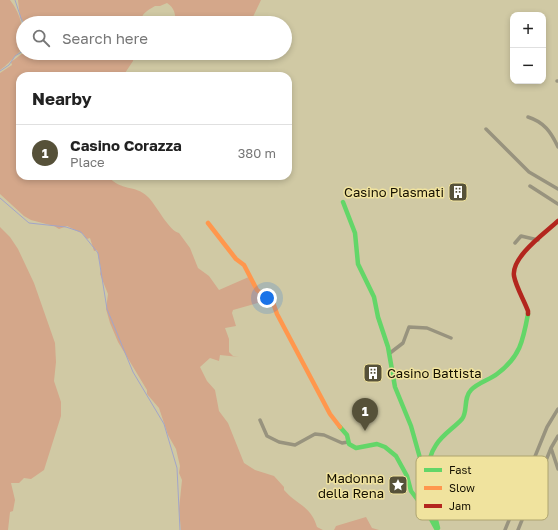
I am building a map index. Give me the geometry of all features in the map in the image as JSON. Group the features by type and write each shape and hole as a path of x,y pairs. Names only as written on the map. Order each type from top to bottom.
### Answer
{"street":[{"path":"528,117 540,121 546,126 558,147"},
{"path":"486,129 529,172 558,189"},
{"path":"530,186 558,204"},
{"path":"343,202 355,233 358,264 374,297 378,317 390,353 396,387 411,426 419,456"},
{"path":"431,456 432,451 452,426 463,418 466,398 471,390 497,374 513,358 523,341 528,311 514,275 517,264 523,254 558,221"},
{"path":"208,223 236,259 244,265 257,290 261,293 267,292 270,294 279,318 330,414 347,435 348,442 356,448 367,445 382,445 396,456 407,476 411,491 416,498"},
{"path":"515,243 521,236 538,240"},
{"path":"390,353 403,343 409,327 431,329 451,338"},
{"path":"535,456 547,427 558,409"},
{"path":"260,420 267,436 279,442 295,445 315,434 324,435 342,443 348,442"},
{"path":"548,456 558,436"},
{"path":"551,448 558,470"},
{"path":"432,520 438,530"},
{"path":"436,520 438,530"},
{"path":"505,530 509,520"},
{"path":"518,530 522,520"}],"shaded area":[{"path":"0,0 10,0 19,16 16,16 16,55 0,70"},
{"path":"18,0 261,0 253,16 175,16 173,9 167,3 160,6 155,6 142,16 20,16"},
{"path":"16,58 16,60 133,60 126,72 16,72 16,180 112,180 123,186 138,190 152,201 171,228 179,233 190,248 198,268 209,276 219,290 251,276 258,291 265,293 264,300 233,310 232,313 236,326 225,328 229,339 229,352 233,356 239,357 220,355 219,361 210,358 200,367 207,381 215,390 219,411 228,423 244,463 255,470 274,476 284,487 284,490 311,514 317,527 323,530 181,530 179,509 182,480 179,473 180,466 176,449 168,435 159,408 147,394 147,390 118,342 110,323 106,309 108,294 100,274 101,269 97,250 94,251 90,238 87,239 83,234 67,226 59,229 54,226 31,220 24,216 0,194 0,73 12,65 11,62"},
{"path":"0,227 10,237 18,249 34,283 55,343 56,362 54,381 61,402 61,416 44,470 31,479 24,478 19,483 11,483 15,500 13,511 10,512 8,530 0,530"},
{"path":"366,517 372,528 379,530 334,530 336,526"}],"waterway":[{"path":"15,0 20,16"},
{"path":"0,71 9,65 16,55"},
{"path":"0,198 29,223 66,227 81,232 98,253 107,309 133,372 164,424 177,468 180,530"}],"traffic: fast":[{"path":"343,202 355,233 358,264 374,297 378,317 388,347 395,387 411,426 419,456"},
{"path":"431,456 439,441 464,416 467,397 471,390 476,385 505,368 516,355 522,340 528,314"},
{"path":"340,427 347,435 349,444 356,448 377,444 385,447 396,456 407,476 411,491 416,498"},
{"path":"431,520 437,530"},
{"path":"436,520 438,528"}],"traffic: slow":[{"path":"208,223 236,259 244,265 257,290 261,293 267,292 270,294 277,314 330,414 340,427"}],"traffic: jam":[{"path":"528,314 515,280 514,269 523,253 558,221"}],"place":[{"name":"Casino Plasmati","path":"458,192"},
{"name":"Casino Battista","path":"373,373"},
{"name":"Casino Corazza","path":"365,431"},
{"name":"Madonna della Rena","path":"398,485"}]}
